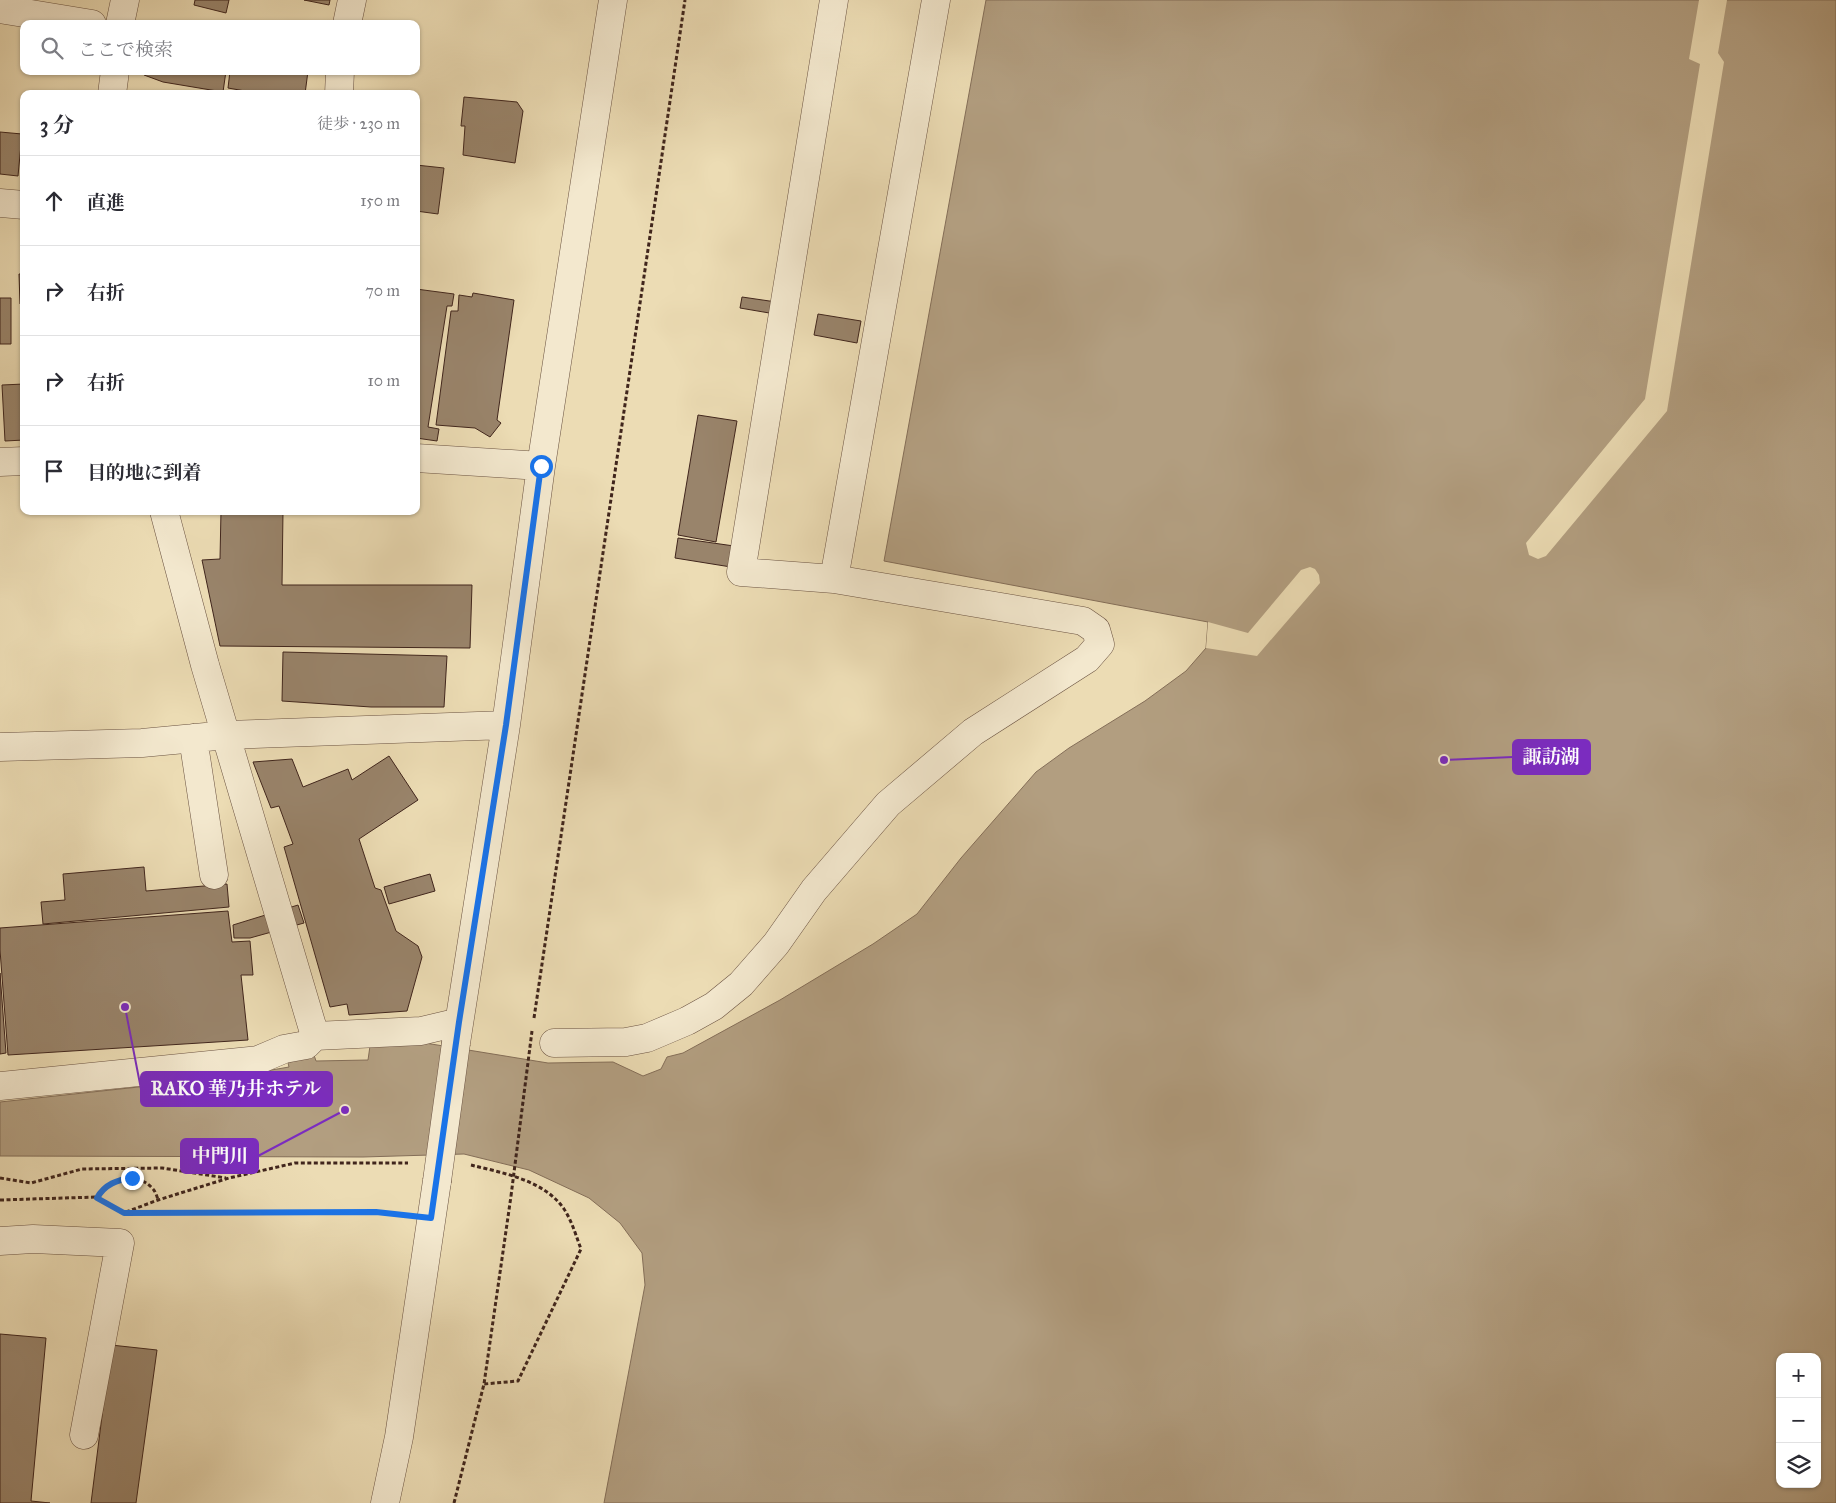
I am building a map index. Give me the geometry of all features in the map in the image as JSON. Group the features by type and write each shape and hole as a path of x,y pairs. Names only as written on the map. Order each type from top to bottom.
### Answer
{"street":[{"path":"121,20 124,0"},
{"path":"348,20 352,0"},
{"path":"385,1503 399,1437 458,1033 506,725 541,466 613,0"},
{"path":"543,1037 626,1042 647,1038 687,1021 714,1006 741,984 759,964 776,944 814,890 888,804 973,732 1087,659 1100,644 1096,630 1083,621 834,579 741,572 834,0"},
{"path":"834,579 936,0"},
{"path":"0,9 67,20"},
{"path":"113,90 114,75"},
{"path":"339,90 340,75"},
{"path":"0,202 20,204"},
{"path":"420,458 541,466"},
{"path":"0,462 20,461"},
{"path":"165,515 206,665 315,1036"},
{"path":"0,747 142,743 227,735 506,725"},
{"path":"192,738 214,875"},
{"path":"0,1086 258,1060 284,1049 306,1045 315,1036 421,1031 458,1033"},
{"path":"0,1241 33,1239 120,1243 84,1435"}],"path":[{"path":"454,1503 484,1384 511,1196 543,1037 684,0"},
{"path":"0,1178 30,1183 82,1169 162,1168 229,1178"},
{"path":"97,1198 103,1188 119,1180 132,1178 143,1181 153,1189 158,1200"},
{"path":"0,1200 97,1198 124,1213"},
{"path":"115,1213 376,1212 431,1218"}],"shaded area":[{"path":"986,0 1836,0 1836,1503 604,1503 645,1285 642,1253 620,1223 589,1198 529,1170 464,1154 363,1157 0,1156 0,1102 231,1077 289,1067 286,1055 312,1049 316,1061 368,1060 370,1046 425,1043 548,1063 613,1062 643,1076 661,1069 667,1057 683,1053 780,1000 873,944 917,914 961,858 1036,772 1069,748 1145,701 1186,671 1206,648 1208,622 884,561"}],"pier":[{"path":"1699,0 1727,0 1718,53 1724,62 1667,411 1546,556 1538,559 1529,555 1526,543 1645,399 1700,64 1689,59"},
{"path":"1310,567 1315,569 1319,575 1320,583 1257,656 1206,648 1208,622 1248,633 1301,570"}],"building":[{"path":"195,0 229,0 226,13 194,5"},
{"path":"304,0 330,0 329,5"},
{"path":"144,75 225,75 223,90 211,90 163,82"},
{"path":"230,75 307,75 306,90 239,90 228,88"},
{"path":"464,97 517,102 523,111 515,163 463,155 465,126 461,126"},
{"path":"0,132 20,134 18,176 0,174"},
{"path":"420,165 444,168 438,214 420,212"},
{"path":"420,290 454,294 452,306 447,306 428,427 439,429 437,441 420,439"},
{"path":"473,293 514,300 497,420 501,423 490,437 475,428 436,425 451,311 458,311 459,295 472,297"},
{"path":"742,297 783,303 781,315 740,308"},
{"path":"0,298 11,298 11,344 0,344"},
{"path":"818,314 861,321 857,343 814,335"},
{"path":"20,384 20,440 5,441 2,385"},
{"path":"698,415 737,421 716,542 678,535"},
{"path":"221,515 283,515 282,585 472,585 470,648 220,646 202,560 220,559"},
{"path":"678,538 734,546 731,567 675,558"},
{"path":"283,652 447,656 444,707 371,707 282,701"},
{"path":"389,756 418,800 359,839 375,888 381,890 396,931 418,946 422,957 407,1011 349,1015 347,1004 330,1007 284,847 293,844 279,806 271,808 253,762 292,759 303,787 348,769 352,780"},
{"path":"144,867 146,891 227,884 229,907 43,924 41,902 65,900 63,874"},
{"path":"430,874 435,891 389,904 384,887"},
{"path":"298,905 304,923 250,938 234,938 233,925"},
{"path":"228,911 232,942 250,941 253,975 241,975 248,1040 8,1055 0,928"},
{"path":"0,973 6,1053 0,1054"},
{"path":"0,1334 46,1338 31,1501 50,1503 0,1503"},
{"path":"111,1345 157,1350 136,1503 91,1503"}],"place":[{"name":"諏訪湖","path":"1444,760"},
{"name":"RAKO 華乃井ホテル","path":"125,1007"},
{"name":"中門川","path":"345,1110"}],"route":[{"path":"132,1178 119,1180 103,1188 97,1198 124,1213 376,1212 431,1218 459,1022 506,725 541,466"}]}
